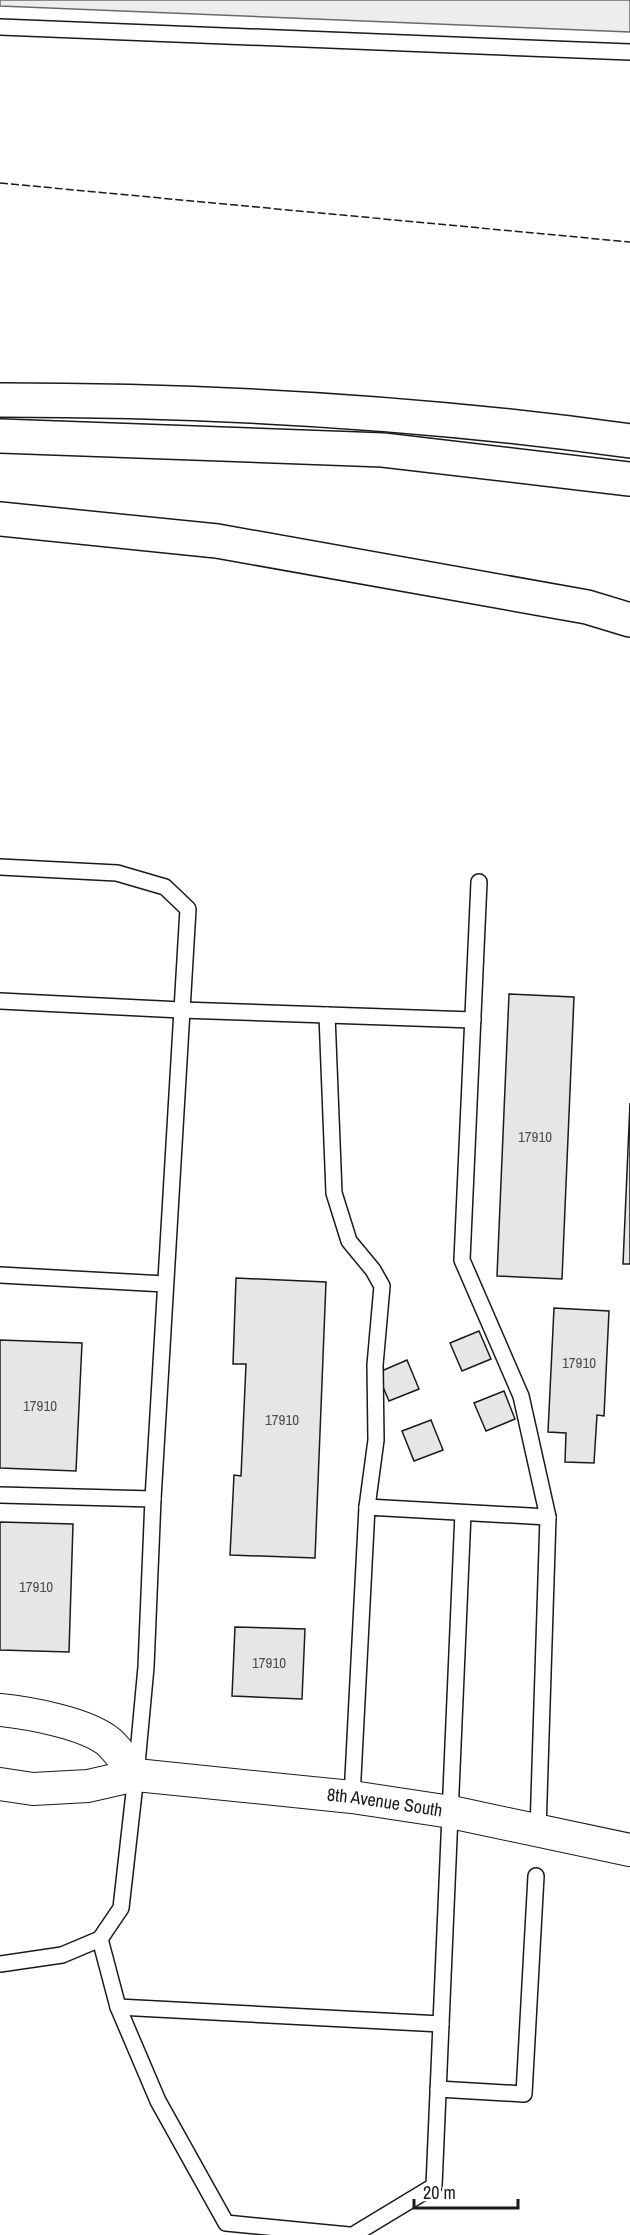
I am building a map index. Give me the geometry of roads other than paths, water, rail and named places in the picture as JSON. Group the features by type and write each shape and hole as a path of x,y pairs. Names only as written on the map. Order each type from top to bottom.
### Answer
{"highway":[{"path":"0,400 117,400 247,406 474,422 630,441"},
{"path":"0,436 382,450 630,479"},
{"path":"0,519 217,541 588,607 630,620"}],"street":[{"path":"0,1710 21,1712 79,1726 108,1741 136,1775"},
{"name":"8th Avenue South","path":"0,1784 33,1789 88,1786 136,1775 352,1797 451,1812 630,1850"}],"lane":[{"path":"0,27 630,52"},
{"path":"0,867 117,873 165,887 188,909 153,1499 146,1667 121,1908 99,1939 62,1955 1,1964"},
{"path":"479,882 462,1260 521,1396 548,1518 538,1830"},
{"path":"0,1001 473,1020"},
{"path":"327,1015 334,1193 349,1241 373,1270 382,1287 375,1365 375,1440 367,1507 352,1797"},
{"path":"0,1275 165,1284"},
{"path":"0,1495 153,1499"},
{"path":"367,1507 548,1518"},
{"path":"99,1939 118,2007 158,2101 226,2223 351,2235 434,2186 463,1513"},
{"path":"438,2089 524,2094 536,1876"},
{"path":"118,2007 441,2024"}]}
